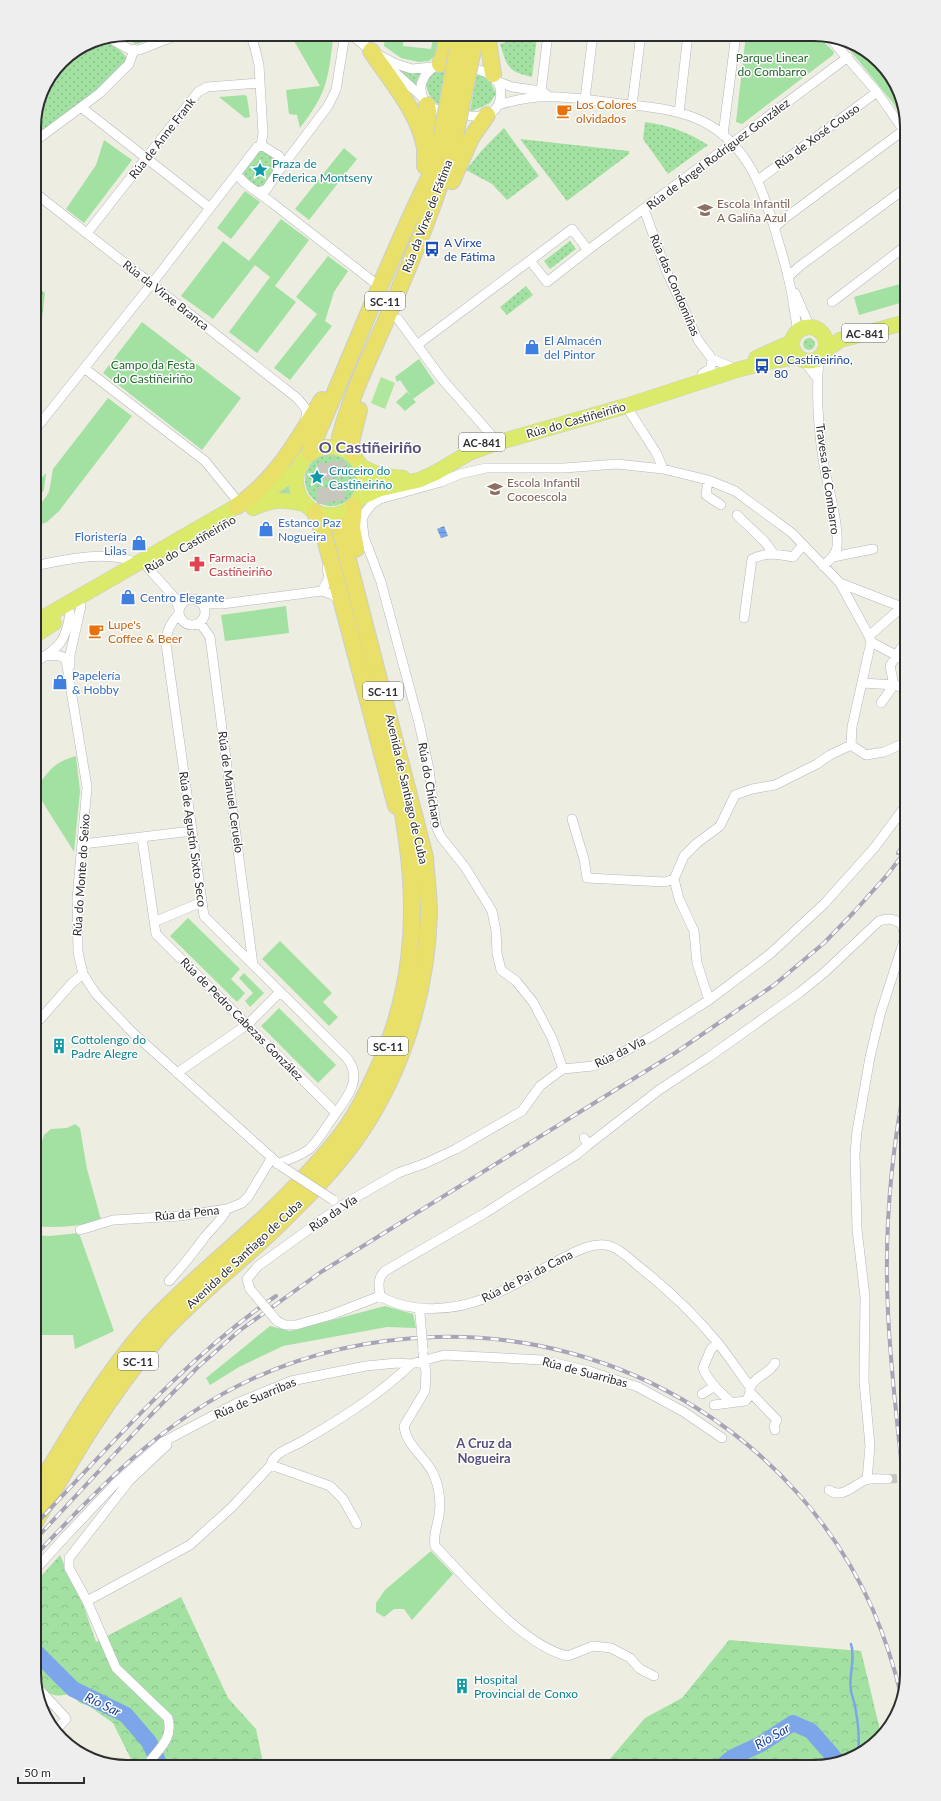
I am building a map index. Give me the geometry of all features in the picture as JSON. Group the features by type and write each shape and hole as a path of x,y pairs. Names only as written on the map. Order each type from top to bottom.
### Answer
{"highway":[{"path":"436,66 444,54 447,41"},
{"name":"Rúa da Virxe de Fátima","path":"462,41 465,53"},
{"name":"Rúa da Virxe de Fátima","path":"335,436 345,416 400,286 435,166 449,136 465,53 471,41"},
{"path":"488,41 496,78"},
{"path":"371,51 405,101 419,129 425,148 435,166"},
{"path":"425,101 430,125 430,149 435,166 432,229"},
{"path":"358,461 352,442 355,418 365,392 398,319 432,229 464,152 471,138 493,110"},
{"name":"SC-11","path":"352,350 409,219 435,166"},
{"path":"237,506 264,483 294,446 352,350"},
{"path":"310,453 352,350"},
{"path":"309,508 324,535 390,790 407,838"},
{"path":"359,508 351,519 353,539 416,784 425,857"},
{"name":"Avenida de Santiago de Cuba","path":"41,1483 73,1429 110,1373 149,1325 184,1290 271,1221 338,1162 351,1145 380,1100 395,1068 412,1022 421,984 426,950 429,912 425,857 334,526 400,799 410,859 414,913 407,980 397,1023 370,1087 348,1126 271,1221 160,1336 133,1368 85,1436 41,1512"}],"main road":[{"name":"Rúa do Castiñeiriño","path":"41,631 237,506 262,495 299,469 310,453 323,447 335,446 348,451 373,473 388,478 409,477 436,465 469,447 729,366 764,354 806,333 883,322 900,317"},
{"name":"Rúa do Castiñeiriño","path":"142,566 269,501 290,501 329,515 335,515 359,508 379,488 419,480 480,449 632,406 740,370 773,361 800,359 814,361 840,340 900,324"},
{"name":"AC-841","path":"806,333 827,344 823,354"},
{"path":"800,359 792,347 806,333"},
{"path":"607,404 632,406 666,385"},
{"path":"358,461 364,486 359,508"},
{"path":"299,469 296,478 297,487 309,508"},
{"path":"41,620 142,566"}],"street":[{"path":"116,42 134,50 146,48 163,41"},
{"path":"252,41 258,57 264,146"},
{"path":"263,194 285,162 328,106 334,95 344,41"},
{"path":"359,41 425,101 438,109 472,116 493,110 523,98 545,93"},
{"path":"545,93 548,41"},
{"path":"585,99 592,41"},
{"path":"632,105 640,41"},
{"path":"679,113 687,41"},
{"path":"723,135 735,41"},
{"path":"836,44 877,92 900,124"},
{"path":"41,137 100,93 129,64 134,50"},
{"path":"371,51 396,64 412,69 436,66 480,69 520,89 679,113 704,122 723,135 732,144 749,165 758,180 806,333"},
{"name":"Rúa de Ángel Rodríguez González","path":"531,262 547,282 848,57"},
{"path":"425,101 421,90 422,81 426,74 436,66"},
{"path":"493,110 501,92 496,78"},
{"name":"Rúa de Anne Frank","path":"87,233 201,89 207,87 259,83"},
{"name":"Rúa de Xosé Couso","path":"758,180 877,92"},
{"path":"81,108 210,208"},
{"path":"774,228 785,218 900,137"},
{"path":"41,422 151,284 226,186 239,176 257,147 264,146 285,162"},
{"path":"239,176 380,287"},
{"path":"788,277 800,266 900,192"},
{"name":"Rúa da Virxe Branca","path":"41,197 297,398 308,404 314,404 325,395"},
{"name":"Rúa das Condomiñas","path":"644,209 666,270 698,340 712,359"},
{"path":"417,345 531,262 572,229 588,250"},
{"path":"832,302 900,250"},
{"path":"788,277 806,333"},
{"path":"398,319 442,379 494,438"},
{"name":"Travesa do Combarro","path":"823,354 817,378 823,458 836,531 837,548 833,556"},
{"path":"702,374 711,368 712,359 729,366"},
{"path":"800,359 817,378"},
{"path":"84,368 205,461 235,498 237,506"},
{"name":"Rúa da Virxe Branca","path":"276,469 279,458 305,420 307,413 306,409 297,398"},
{"path":"632,406 657,454 663,469"},
{"name":"Rúa do Castiñeiriño","path":"359,508 365,513 372,504 380,499 441,482 460,474 486,468 564,468 618,464 663,469 708,480 735,491 792,533 840,583"},
{"path":"708,480 706,495 721,505"},
{"path":"309,508 328,571 328,578 322,591"},
{"name":"Rúa do Chícharo","path":"359,508 364,537 381,582 419,723 429,769 436,826 441,837 466,868 492,911 496,931 497,953 501,970 516,981 533,1002 552,1038 563,1069"},
{"path":"736,516 765,542 773,553"},
{"path":"744,618 752,559 759,555 773,553 792,557 803,545"},
{"path":"824,566 833,556 873,549"},
{"path":"41,565 77,558 127,558 142,566 175,598 185,601 195,599 202,604 222,604 322,591 333,594 340,600"},
{"path":"840,583 900,606"},
{"path":"840,583 870,639 900,658"},
{"path":"175,598 180,619 191,625 200,623 205,614 222,604"},
{"path":"179,611 185,601"},
{"path":"202,604 205,614"},
{"path":"41,658 55,649 62,641 75,609"},
{"name":"Rúa do Monte do Seixo","path":"71,692 70,655 75,609"},
{"name":"Rúa de Agustín Sixto Seco","path":"179,611 171,624 166,644 204,916 348,1060 353,1074 353,1087 346,1101 336,1113"},
{"path":"851,745 852,727 863,683 870,639 900,612"},
{"path":"168,632 185,623"},
{"name":"Rúa de Manuel Ceruelo","path":"200,623 210,637 254,965"},
{"path":"881,703 894,685 890,666 900,650"},
{"name":"Rúa do Monte do Seixo","path":"44,656 59,655 64,657 87,788 77,899 77,941 83,974 107,1006 177,1073 277,1163 341,1206"},
{"path":"863,683 900,686"},
{"path":"851,745 866,755 884,752 900,745"},
{"path":"709,1000 697,962 694,931 678,899 674,879 684,856 697,843 720,826 735,795 752,789 775,785 851,745"},
{"name":"Rúa da Vía","path":"380,1296 331,1315 296,1325 284,1325 278,1321 250,1289 247,1279 258,1266 341,1206 398,1173 426,1163 456,1149 522,1111 540,1086 551,1085 563,1069 593,1066 614,1057 651,1037 709,1000 770,954 824,904 875,847 900,813"},
{"path":"572,819 584,859 587,878 666,882 674,879"},
{"path":"83,844 192,831"},
{"name":"Rúa de Pedro Cabezas González","path":"142,838 156,934 336,1113"},
{"path":"154,922 202,902"},
{"path":"380,1296 380,1275 385,1271 484,1213 576,1155 586,1142 659,1090 710,1057 799,993 831,967 879,921 886,919 893,920 900,924"},
{"path":"867,1480 870,1446 864,1381 865,1297 857,1229 855,1154 857,1131 870,1057 880,1015 900,953"},
{"path":"41,1018 72,983 83,974"},
{"path":"177,1073 248,1024 280,992"},
{"path":"277,1163 308,1150 336,1113"},
{"name":"Rúa da Pena","path":"80,1230 113,1220 180,1216 227,1209 242,1203 277,1163"},
{"path":"169,1281 189,1260 204,1238 223,1218 227,1209"},
{"name":"Rúa de Pai da Cana","path":"380,1296 391,1302 420,1311 470,1303 485,1298 577,1251 588,1247 605,1245 622,1253 653,1278 704,1327 718,1343 750,1390 777,1420 774,1426 775,1430"},
{"path":"420,1311 426,1372 425,1391 404,1426 406,1435 433,1472 437,1486 440,1504 434,1540 435,1546 516,1628 544,1646 568,1656 593,1646 611,1648 630,1658 640,1669 654,1676"},
{"path":"718,1343 711,1349 703,1368 706,1375 715,1386 732,1403"},
{"name":"Rúa de Suarribas","path":"41,1563 116,1483 150,1452 174,1436 235,1404 291,1381 366,1366 398,1363 410,1364 444,1355 542,1360 589,1371 638,1386 684,1412 722,1438"},
{"path":"714,1405 745,1402 748,1399 750,1390 755,1380 771,1370 776,1363"},
{"name":"Rúa de Suarribas","path":"87,1601 190,1544 232,1507 270,1465 274,1457 306,1439 365,1400 398,1376 410,1364"},
{"path":"702,1394 715,1386"},
{"name":"Rúa de Suarribas","path":"152,1760 163,1746 168,1734 168,1718 116,1668 87,1601 69,1568 69,1558 130,1480 169,1444 174,1436"},
{"path":"270,1465 330,1486 343,1499 357,1524"},
{"path":"829,1490 835,1494 843,1493 867,1480 888,1479"},
{"path":"44,1695 66,1719 59,1726"}],"green space":[{"path":"129,41 147,41 136,44"},
{"path":"294,41 333,41 327,77 321,96 300,128 297,115 289,114 286,90 320,86"},
{"path":"384,41 403,41 403,46 431,49 433,41 440,41 435,56 429,61 419,62 401,58 384,46"},
{"path":"510,41 536,41 532,77 518,73 510,67 500,44"},
{"name":"Parque Linear do Combarro","path":"745,41 820,41 824,42 834,52 833,55 742,124 736,122"},
{"path":"109,43 124,54 127,60 97,90 41,134 41,121 44,105 55,79 66,66 79,55"},
{"path":"849,49 875,66 888,84 895,99 898,111"},
{"path":"392,66 421,72 415,86"},
{"path":"448,67 440,106 429,95 426,80 433,72"},
{"path":"477,71 490,80 496,94 490,103 470,112"},
{"path":"245,95 247,97 250,117 245,118 219,97"},
{"path":"645,122 678,130 708,145 668,174 643,139"},
{"path":"504,128 539,176 507,200 492,184 466,170 483,149"},
{"path":"520,139 629,151 629,154 567,201"},
{"path":"104,140 132,160 84,223 66,209 96,165"},
{"path":"344,148 357,159 309,220 295,209"},
{"path":"261,150 275,159 278,163 265,185 256,187 246,179 243,173 245,167"},
{"path":"245,191 260,202 231,239 217,228"},
{"path":"281,219 309,240 275,286 296,302 257,353 229,332 270,277 255,265 213,319 181,296 223,241 249,261"},
{"path":"570,241 576,249 550,269 544,261"},
{"path":"328,256 348,271 334,292 325,321 332,326 290,380 274,368 317,314 296,297"},
{"path":"900,284 900,303 859,315 854,297"},
{"path":"526,286 533,295 507,315 500,307"},
{"path":"41,290 45,293 41,327"},
{"name":"Campo da Festa do Castiñeiriño","path":"142,322 241,398 202,450 103,373"},
{"path":"807,338 811,338 815,344 811,350 807,350 803,346 803,342"},
{"path":"419,359 435,383 413,399 416,402 405,411 396,402 407,392 410,395 400,380 397,382 395,377"},
{"path":"381,377 395,383 385,409 371,403"},
{"path":"108,398 132,416 59,511 47,522 41,524 41,502 49,492 53,469"},
{"path":"326,454 336,454 350,461 357,475 357,485 350,499 336,506 326,506 316,502 309,495 305,485 305,475 309,465 316,458"},
{"path":"46,473 44,490 41,493 41,478"},
{"path":"290,481 292,494 269,494"},
{"path":"286,606 289,633 225,641 221,615"},
{"path":"76,756 80,791 74,852 41,800 41,782 52,768"},
{"path":"188,918 240,969 231,979 245,993 237,1002 170,936"},
{"path":"280,941 332,993 323,1002 338,1017 329,1026 262,959"},
{"path":"244,973 264,993 250,1007 245,1001 253,993 239,978"},
{"path":"279,1008 336,1065 318,1083 261,1026"},
{"path":"75,1124 80,1128 87,1169 101,1220 68,1226 41,1226 41,1145 44,1135 51,1129 67,1128"},
{"path":"79,1233 114,1331 75,1349 73,1335 41,1335 41,1235"},
{"path":"385,1306 413,1314 416,1328 387,1327 283,1346 239,1367 210,1385 206,1378 270,1326 290,1331"},
{"path":"431,1551 453,1574 412,1620 404,1609 394,1609 384,1617 376,1612 376,1603 385,1590"},
{"path":"60,1555 84,1607 96,1642 181,1597 228,1698 256,1729 263,1760 132,1760 113,1723 89,1706 80,1703 70,1693 58,1696 50,1694 42,1687 41,1680 41,1576"},
{"path":"729,1640 861,1651 880,1730 857,1748 836,1757 825,1759 609,1760 645,1718 682,1698"}],"water":[{"path":"444,526 448,536 441,538 437,529"}],"waterway":[{"path":"851,1644 853,1656 850,1685 858,1724 859,1747"},
{"name":"Río Sar","path":"41,1657 73,1689 126,1715 149,1742 158,1760"},
{"name":"Río Sar","path":"729,1760 761,1744 793,1723 811,1731 834,1757"}],"tunnel":[{"path":"329,527 325,503 325,481 326,459 330,436"},
{"path":"339,525 336,481 340,437"},
{"path":"888,1479 900,1478"}],"railway":[{"path":"41,1533 150,1416 198,1367 239,1331 321,1272 675,1053 774,985 824,943 854,912 900,858"},
{"path":"900,1110 890,1192 887,1282 891,1362 900,1450"},
{"path":"41,1519 179,1375 210,1347 276,1296"},
{"path":"41,1550 109,1480 161,1435 190,1414 252,1379 319,1354 365,1344 412,1338 436,1337 505,1340 572,1354 636,1376 696,1408 750,1447 799,1494 840,1549 873,1610 889,1652 899,1687"}],"place":[{"name":"Los Colores olvidados","path":"564,111"},
{"name":"Praza de Federica Montseny","path":"260,170"},
{"name":"Escola Infantil A Galiña Azul","path":"705,210"},
{"name":"A Virxe de Fátima","path":"432,249"},
{"name":"El Almacén del Pintor","path":"532,347"},
{"name":"O Castiñeiriño, 80","path":"762,366"},
{"name":"Cruceiro do Castiñeiriño","path":"317,477"},
{"name":"Escola Infantil Cocoescola","path":"495,489"},
{"name":"Estanco Paz Nogueira","path":"266,529"},
{"name":"Floristería Lilas","path":"139,543"},
{"name":"Farmacia Castiñeiriño","path":"197,564"},
{"name":"Centro Elegante","path":"128,597"},
{"name":"Lupe's Coffee & Beer","path":"96,631"},
{"name":"Papelería & Hobby","path":"60,682"},
{"name":"Cottolengo do Padre Alegre","path":"59,1046"},
{"name":"Hospital Provincial de Conxo","path":"462,1686"}],"district":[{"name":"O Castiñeiriño","path":"370,446"},
{"name":"A Cruz da Nogueira","path":"484,1450"}]}
